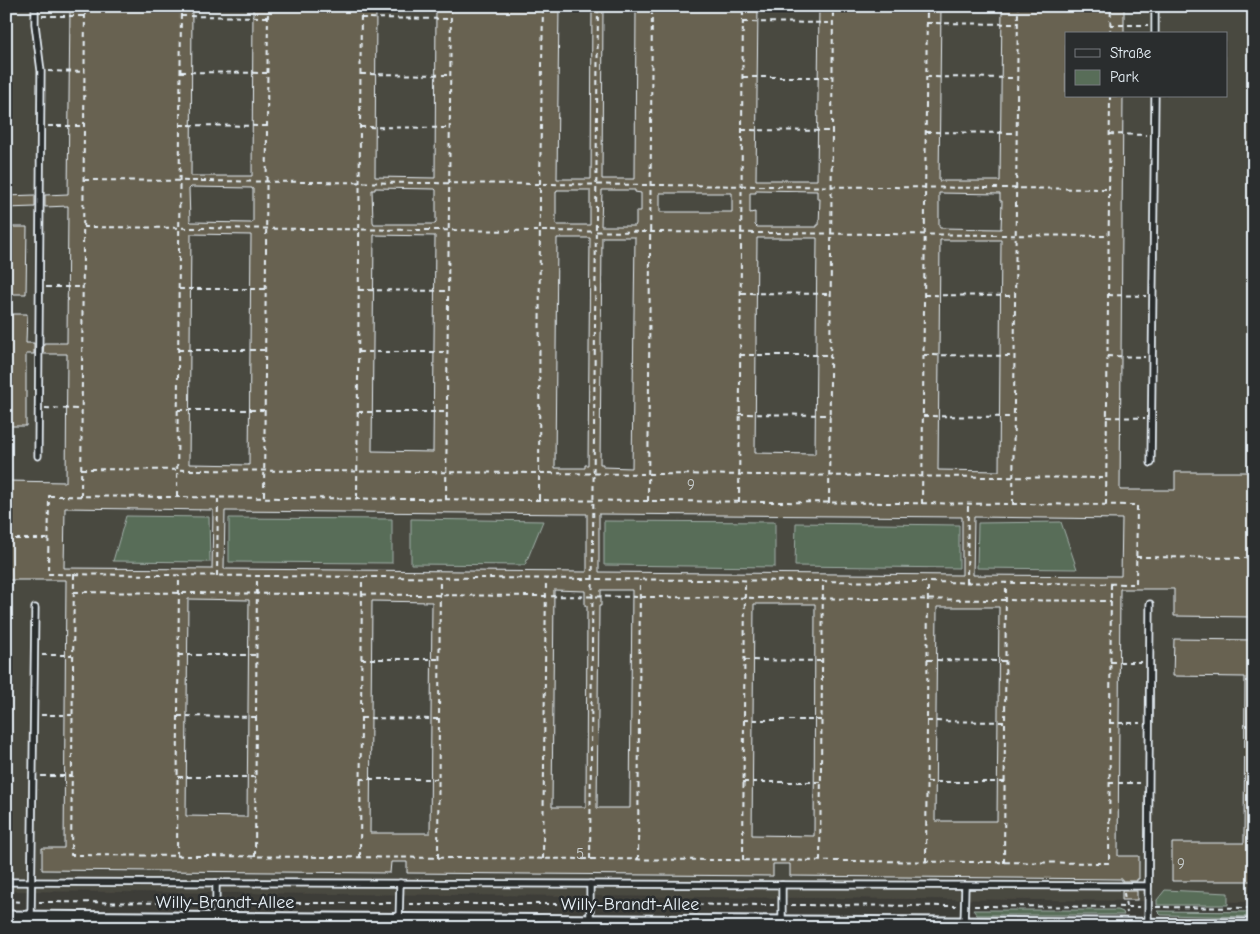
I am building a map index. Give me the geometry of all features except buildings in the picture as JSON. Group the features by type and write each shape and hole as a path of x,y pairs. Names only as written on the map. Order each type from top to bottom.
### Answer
{"main road":[{"name":"Willy-Brandt-Allee","path":"6,919 1254,926"}],"lane":[{"path":"35,6 41,71 38,456"},
{"path":"1155,6 1155,32"},
{"path":"1151,463 1154,98"},
{"path":"1148,926 1150,604"},
{"path":"31,919 35,608"},
{"path":"6,882 1148,886"},
{"path":"216,883 216,920"},
{"path":"399,921 400,883"},
{"path":"590,884 590,922"},
{"path":"782,885 782,924"},
{"path":"964,925 965,886"}],"path":[{"path":"81,496 85,6"},
{"path":"177,497 181,6"},
{"path":"264,498 268,6"},
{"path":"357,498 361,6"},
{"path":"446,499 450,6"},
{"path":"539,500 540,184 543,6"},
{"path":"590,859 598,6"},
{"path":"648,501 652,6"},
{"path":"739,502 743,6"},
{"path":"829,503 833,6"},
{"path":"922,504 927,6"},
{"path":"1013,504 1018,6"},
{"path":"1110,32 1111,6"},
{"path":"35,16 85,16"},
{"path":"181,16 268,17"},
{"path":"361,18 450,19"},
{"path":"743,22 833,23"},
{"path":"926,24 1018,24"},
{"path":"1110,25 1155,25"},
{"path":"41,71 85,72"},
{"path":"181,72 268,73"},
{"path":"361,74 450,75"},
{"path":"743,76 833,77"},
{"path":"926,77 1017,78"},
{"path":"1106,505 1110,98"},
{"path":"180,125 267,126"},
{"path":"40,126 84,126"},
{"path":"360,127 450,128"},
{"path":"742,130 832,131"},
{"path":"926,132 1016,133"},
{"path":"1110,134 1154,135"},
{"path":"84,180 1109,189"},
{"path":"83,227 1109,236"},
{"path":"39,287 83,287"},
{"path":"179,289 266,289"},
{"path":"359,290 448,291"},
{"path":"741,293 831,294"},
{"path":"924,295 1015,296"},
{"path":"1108,295 1153,296"},
{"path":"178,350 265,350"},
{"path":"358,352 448,352"},
{"path":"740,354 830,355"},
{"path":"924,355 1014,356"},
{"path":"1108,356 1152,357"},
{"path":"38,408 81,409"},
{"path":"178,410 265,410"},
{"path":"358,412 447,412"},
{"path":"740,414 830,415"},
{"path":"923,416 1014,417"},
{"path":"1107,417 1152,418"},
{"path":"81,469 1106,478"},
{"path":"48,496 177,497 1137,506 1136,584 48,574 48,496"},
{"path":"217,576 218,497"},
{"path":"968,504 968,583"},
{"path":"6,539 48,539"},
{"path":"1136,557 1254,558"},
{"path":"74,574 71,855 1109,863 1111,584"},
{"path":"177,856 179,576"},
{"path":"255,856 257,576"},
{"path":"360,857 362,577"},
{"path":"438,858 440,578"},
{"path":"543,859 546,579"},
{"path":"638,860 640,580"},
{"path":"743,860 745,581"},
{"path":"820,861 823,581"},
{"path":"926,862 928,582"},
{"path":"1004,863 1006,583"},
{"path":"74,592 1111,601"},
{"path":"35,655 73,655"},
{"path":"178,655 256,655"},
{"path":"361,659 440,659"},
{"path":"744,660 822,661"},
{"path":"928,660 1005,661"},
{"path":"1110,662 1150,662"},
{"path":"34,715 72,715"},
{"path":"178,716 256,717"},
{"path":"361,718 439,718"},
{"path":"744,720 822,720"},
{"path":"927,721 1005,722"},
{"path":"1110,723 1149,723"},
{"path":"34,776 72,776"},
{"path":"178,776 256,777"},
{"path":"360,779 438,779"},
{"path":"743,782 821,782"},
{"path":"927,782 1004,782"},
{"path":"1110,783 1149,783"},
{"path":"1124,895 1127,906"},
{"path":"6,901 1254,908"}],"shaded area":[{"path":"6,6 1254,6 1254,902 6,891"}],"green space":[{"path":"126,516 209,517 210,562 113,561"},
{"path":"229,518 392,519 392,563 229,562"},
{"path":"411,519 543,521 525,565 411,564"},
{"path":"604,521 775,522 775,567 604,565"},
{"path":"1061,522 1077,569 977,568 978,523"},
{"path":"796,523 959,525 959,568 795,566"},
{"path":"1165,890 1228,893 1228,905 1157,905 1157,900"},
{"path":"973,910 1118,910 1123,912 1124,915 977,915"},
{"path":"1157,911 1254,912 1254,917 1161,915"}]}
